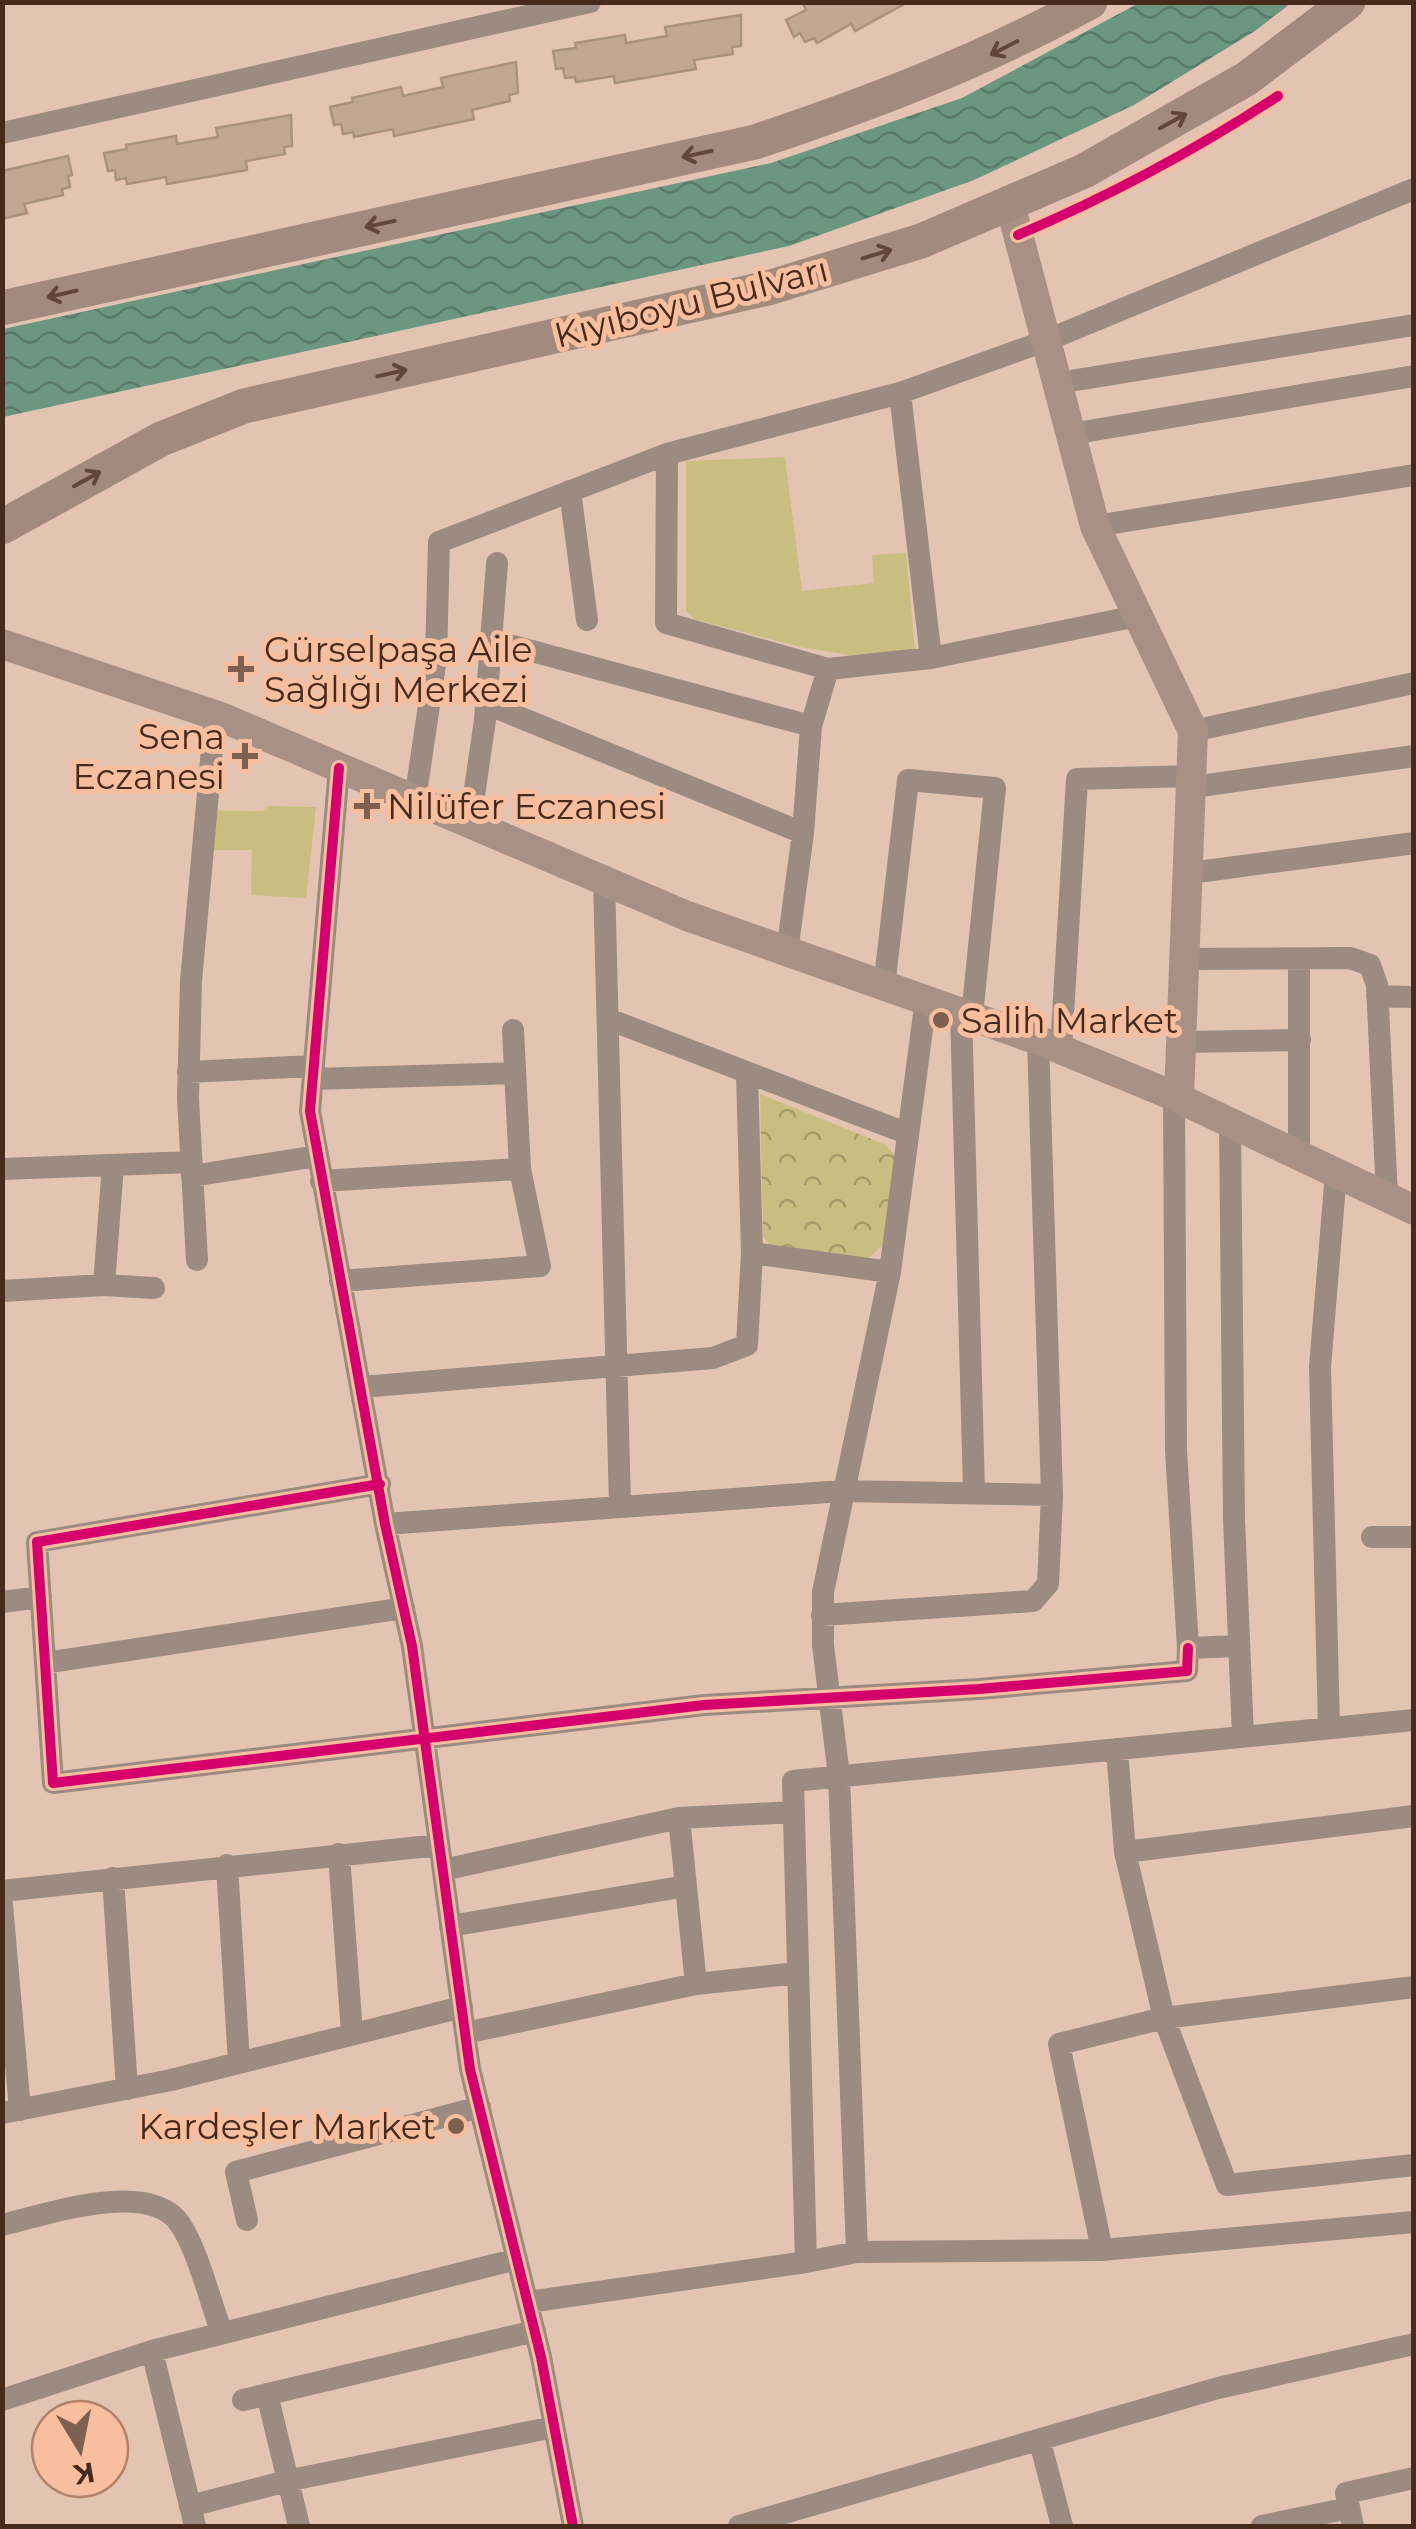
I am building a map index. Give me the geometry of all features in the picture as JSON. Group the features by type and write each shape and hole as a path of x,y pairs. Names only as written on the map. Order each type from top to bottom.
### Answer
{"main road":[{"path":"2,308 756,142 873,103 998,52 1090,2"},
{"name":"Kıyıboyu Bulvarı","path":"5,529 162,439 244,406 768,288 921,240 1084,171 1246,79 1348,2"},
{"path":"1010,204 1096,526 1193,732 1186,959 1176,1097"},
{"path":"3,644 214,716 604,880 787,952 1050,1044 1176,1097 1400,1203"}],"street":[{"path":"2,133 590,2"},
{"path":"415,800 436,658 439,542 667,454 900,392 1045,340 1414,189"},
{"path":"1058,383 1414,325"},
{"path":"1072,434 1414,376"},
{"path":"900,392 930,658"},
{"path":"667,454 666,623 828,669 930,658 1137,616"},
{"path":"1096,526 1414,475"},
{"path":"570,492 587,620"},
{"path":"470,824 487,704 497,564"},
{"path":"492,640 811,726"},
{"path":"787,952 803,832 811,726 828,669"},
{"path":"1193,732 1414,683"},
{"path":"487,704 803,832"},
{"path":"196,1260 188,1072 191,981 214,716"},
{"path":"822,1614 1033,1602 1048,1584 1052,1495 1050,1044 1077,778 1192,781 1414,756"},
{"path":"338,768 310,1111 380,1484 384,1524 404,1608 465,2032 535,2331 573,2526"},
{"path":"884,987 908,780 995,788 967,1014 974,1491"},
{"path":"1190,873 1414,843"},
{"path":"604,880 620,1506"},
{"path":"1186,959 1362,960 1376,974 1400,1203"},
{"path":"1299,959 1299,1156"},
{"path":"1378,996 1414,997"},
{"path":"857,2252 839,1776 822,1614 843,1491 890,1272 926,999"},
{"path":"608,1020 906,1134"},
{"path":"340,1281 540,1266 520,1168 513,1030"},
{"path":"1181,1042 1300,1040"},
{"path":"188,1072 515,1073"},
{"path":"361,1387 713,1358 747,1345 752,1252 747,1072"},
{"path":"380,1484 37,1542 53,1783 828,1695 979,1689 1188,1670 1176,1450 1176,1097"},
{"path":"1230,1122 1243,1736"},
{"path":"2,1169 113,1165 192,1169 317,1156"},
{"path":"104,1285 113,1165"},
{"path":"321,1180 520,1168"},
{"path":"1328,1728 1320,1366 1336,1173"},
{"path":"752,1252 890,1272"},
{"path":"2,1291 104,1285 154,1288"},
{"path":"384,1524 843,1491 1052,1495"},
{"path":"1372,1537 1414,1537"},
{"path":"2,1602 41,1597"},
{"path":"45,1663 404,1608"},
{"path":"1188,1648 1240,1646"},
{"path":"806,2262 793,1780 1414,1720"},
{"path":"1118,1749 1125,1852 1164,2018 1227,2185 1414,2165"},
{"path":"442,1870 679,1818 794,1812"},
{"path":"1125,1852 1414,1816"},
{"path":"679,1818 696,1984"},
{"path":"2,1891 439,1845"},
{"path":"340,1854 352,2034"},
{"path":"227,1865 239,2063"},
{"path":"113,1878 127,2089"},
{"path":"450,1926 686,1886"},
{"path":"2,1905 11,2111 127,2089 462,2007"},
{"path":"465,2032 696,1984 797,1973"},
{"path":"1102,2250 1058,2044 1164,2018 1414,1986"},
{"path":"247,2220 236,2172 480,2107"},
{"path":"2,2225 97,2202 153,2203 179,2222 222,2333"},
{"path":"528,2302 857,2252 1102,2250 1414,2222"},
{"path":"2,2400 152,2352 517,2259"},
{"path":"243,2400 535,2331"},
{"path":"747,2526 1218,2388 1414,2344"},
{"path":"152,2352 193,2516 291,2480 554,2426"},
{"path":"267,2394 291,2480 299,2526"},
{"path":"1040,2442 1062,2526"},
{"path":"1262,2526 1351,2517 1346,2493 1414,2478"},
{"path":"830,2502 836,2526"}],"green space":[{"path":"785,457 802,591 874,583 872,555 906,553 915,650 857,656 804,648 694,619 686,611 686,461"},
{"path":"269,806 316,807 306,898 251,895 252,850 202,850 200,810 262,811"},
{"path":"760,1094 886,1145 899,1160 886,1242 868,1259 771,1247 763,1236"}],"water":[{"path":"1139,3 1291,3 1255,31 1134,105 974,180 789,246 3,417 3,329 771,163 962,98"}],"building":[{"path":"802,2 908,2 855,31 851,24 817,43 814,38 805,42 800,33 794,37 786,20 806,10"},
{"path":"741,15 741,46 732,47 733,54 694,60 696,69 615,83 614,76 576,82 575,77 565,78 563,68 556,69 553,51 576,48 575,43 625,35 626,43 667,36 665,27"},
{"path":"516,62 518,93 509,95 510,101 472,110 474,119 394,136 393,129 354,137 353,132 343,134 341,124 334,125 330,107 353,102 352,98 401,87 403,96 443,87 441,78"},
{"path":"291,115 292,146 284,147 285,154 246,161 247,170 167,184 166,177 127,184 126,178 116,180 115,170 108,171 104,153 127,149 126,145 176,136 177,144 218,137 216,128"},
{"path":"68,156 72,175 68,176 70,187 62,189 63,195 24,204 27,213 2,219 2,171"}],"cycle path":[{"path":"1018,235 1151,172 1278,96"},
{"path":"339,768 310,1111 385,1524 412,1646 470,2069 541,2357 573,2526"},
{"path":"380,1484 37,1542 53,1783 704,1705 979,1689 1187,1671 1188,1648"}],"place":[{"name":"Gürselpaşa Aile Sağlığı Merkezi","path":"241,669"},
{"name":"Sena Eczanesi","path":"245,756"},
{"name":"Nilüfer Eczanesi","path":"367,806"},
{"name":"Salih Market","path":"941,1020"},
{"name":"Kardeşler Market","path":"456,2126"}]}
